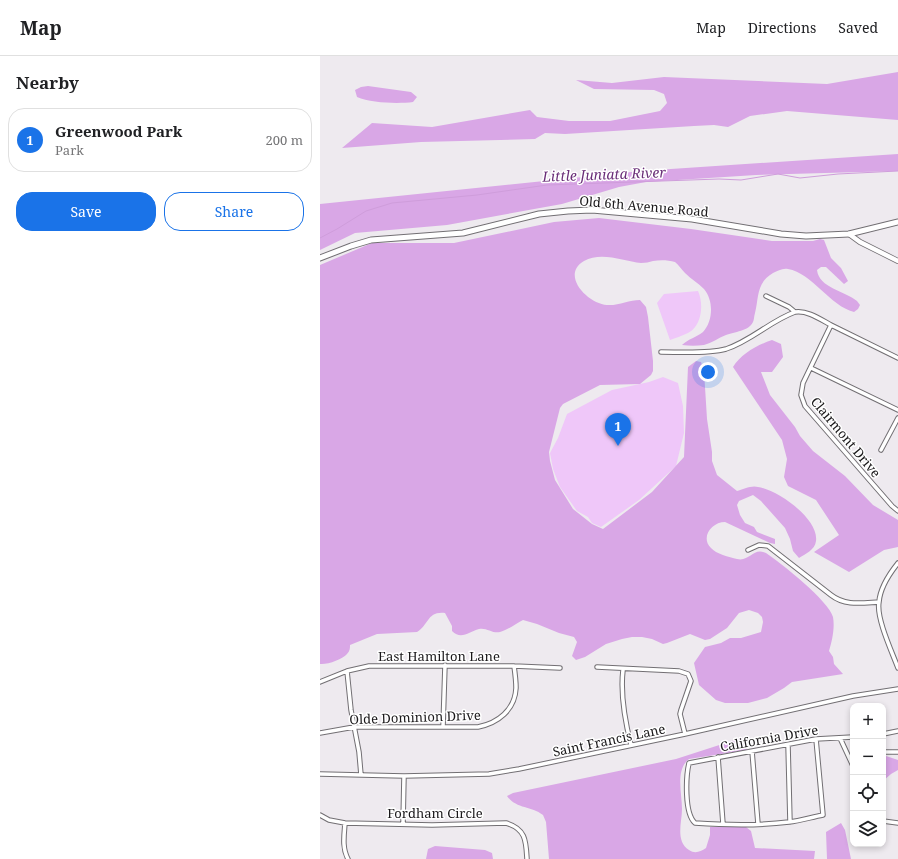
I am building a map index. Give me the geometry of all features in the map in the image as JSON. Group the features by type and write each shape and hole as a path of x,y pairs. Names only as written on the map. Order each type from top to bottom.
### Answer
{"main road":[{"name":"Old 6th Avenue Road","path":"320,258 371,240 463,233 539,214 580,210 692,219 793,236 849,234 898,222"}],"street":[{"path":"849,234 860,242 898,261"},
{"path":"766,296 789,307 795,312"},
{"path":"661,352 725,349 742,342 795,312 800,311 898,358"},
{"name":"Clairmont Drive","path":"831,325 803,383 801,395 805,406 898,511"},
{"path":"811,368 898,410"},
{"path":"881,450 898,418"},
{"path":"748,550 758,545 768,546 841,602 878,602"},
{"path":"898,563 887,580 878,602 880,617 898,668"},
{"path":"443,727 445,665"},
{"name":"East Hamilton Lane","path":"320,682 347,670 369,666 445,665 560,668"},
{"name":"Olde Dominion Drive","path":"320,733 354,727 478,727 489,725 501,717 509,708 514,697 516,689 514,666"},
{"path":"597,668 679,671 688,674 692,681 680,714 685,734"},
{"path":"347,670 361,775"},
{"path":"623,670 622,679 625,716 631,745"},
{"name":"Saint Francis Lane","path":"320,774 404,776 489,774 685,734 853,696 898,689"},
{"path":"886,733 898,731"},
{"name":"California Drive","path":"723,824 695,822 692,820 687,796 687,770 689,763 816,739 850,737"},
{"path":"840,738 850,760"},
{"path":"718,758 723,824 790,822 823,815 816,739"},
{"path":"788,745 790,822"},
{"path":"752,751 758,824"},
{"path":"886,752 898,752"},
{"path":"403,824 404,776"},
{"name":"Fordham Circle","path":"320,815 328,820 345,823 432,825 506,823 513,825 523,834 527,859"},
{"path":"886,821 898,823"},
{"path":"345,823 344,852 348,859"}],"shaded area":[{"path":"898,72 898,120 787,111 750,116 728,127 714,125 565,134 545,133 535,139 421,142 342,148 372,123 432,127 530,110 537,117 569,121 610,121 660,111 667,103 664,94 654,90 594,89 576,80 612,83 664,77 827,84"},
{"path":"368,86 411,92 417,97 413,102 400,103 377,102 357,97 355,90"},
{"path":"898,154 898,171 756,175 646,182 619,187 562,204 447,225 355,233 320,250 320,204 641,171"},
{"path":"599,218 691,229 772,241 824,240 831,258 841,268 848,281 844,284 826,267 821,267 817,270 822,281 827,285 857,301 860,305 854,312 845,309 797,272 788,269 780,270 768,277 761,286 751,325 741,331 726,335 704,345 687,346 682,345 701,334 709,322 711,305 704,289 687,275 678,264 675,262 661,260 641,263 605,257 591,258 584,261 577,267 575,274 576,281 579,288 592,300 611,305 640,300 646,307 653,371 651,375 640,384 600,385 563,404 560,408 549,452 555,480 573,509 592,524 603,529 652,492 684,457 688,367 696,361 701,362 704,371 707,419 712,461 717,475 737,491 753,486 766,489 786,500 796,507 811,524 815,532 816,541 812,549 799,558 793,551 785,528 761,501 753,495 739,501 737,505 740,515 745,523 754,527 757,532 775,539 775,544 725,522 712,527 707,535 708,544 716,552 737,559 745,558 758,552 766,553 793,573 814,592 830,610 833,617 832,639 829,651 833,657 834,664 843,674 792,682 767,698 748,703 725,703 716,700 699,685 694,663 705,647 721,643 730,638 741,638 761,632 763,622 762,617 758,613 749,610 739,613 727,628 710,639 705,640 690,634 663,644 652,639 632,637 606,644 585,657 576,660 572,656 577,642 574,637 537,624 523,620 500,632 479,629 459,635 452,631 452,626 445,613 439,613 431,616 417,632 377,634 350,645 349,652 339,660 331,663 320,664 320,265 372,243 454,243 554,222"},
{"path":"698,291 701,302 699,320 693,330 670,340 657,303 664,294"},
{"path":"772,340 781,344 783,357 772,372 761,372 770,395 813,451 845,476 873,505 898,520 898,547 884,550 849,572 814,552 839,535 816,500 788,486 784,477 787,459 782,440 733,367 740,358 750,350"},
{"path":"663,377 678,383 683,406 684,433 676,466 639,500 601,527 592,523 588,517 577,511 560,487 553,469 550,453 558,438 567,414 612,390 649,382"},
{"path":"741,738 744,741 747,750 689,759 682,769 680,782 682,809 680,831 682,842 691,851 700,851 706,848 710,835 710,827 746,827 751,831 755,848 815,851 814,859 549,859 546,822 543,815 515,803 507,796 513,793 676,759"},
{"path":"886,756 898,760 898,770 886,778"},
{"path":"841,823 845,830 851,859 827,859 826,832"},
{"path":"435,846 485,850 492,853 493,859 426,859 428,849"}],"waterway":[{"name":"Little Juniata River","path":"320,238 366,211 392,203 477,195 547,185 719,179 741,180 778,174 800,178 838,174 898,171"}],"place":[{"name":"Greenwood Park","path":"618,446"}]}
